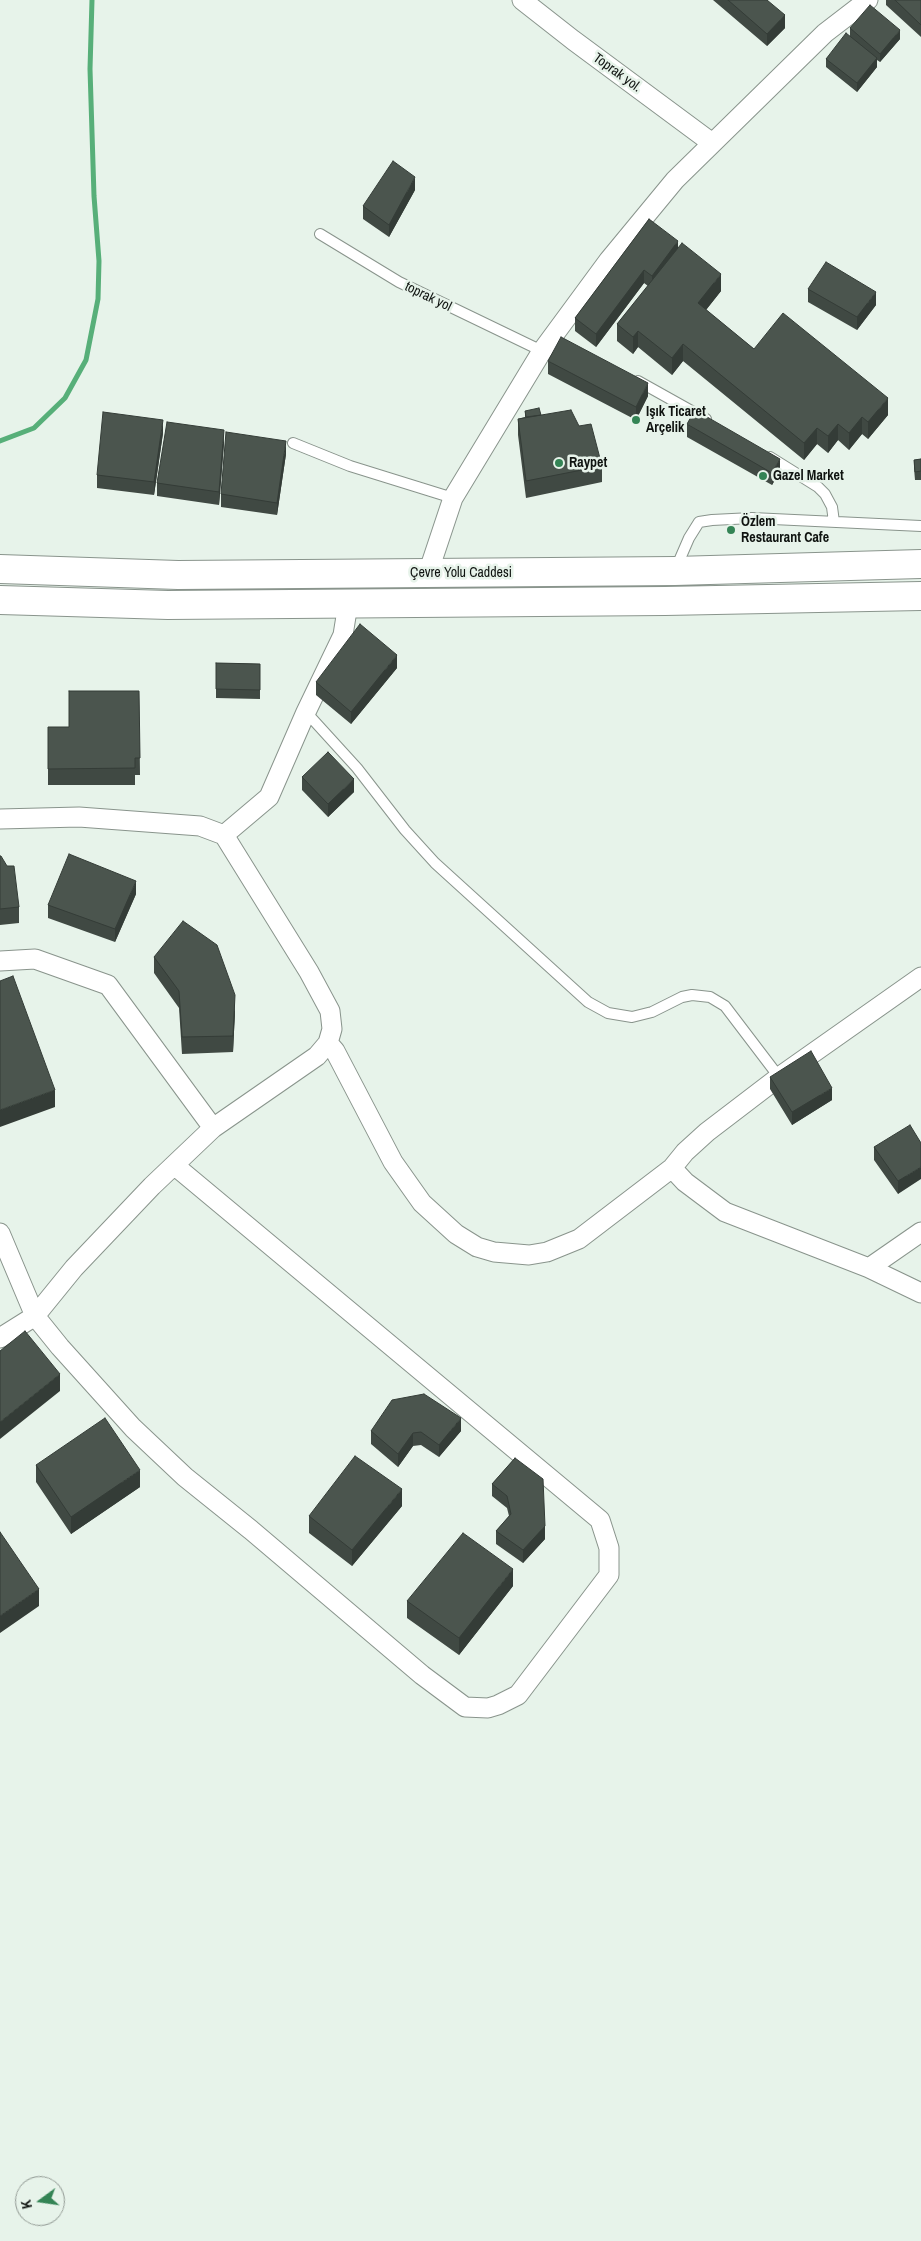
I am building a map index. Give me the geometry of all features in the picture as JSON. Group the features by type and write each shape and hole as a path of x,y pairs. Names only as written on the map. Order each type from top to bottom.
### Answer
{"highway":[{"name":"Çevre Yolu Caddesi","path":"0,569 178,575 675,571 921,564"},
{"path":"0,600 168,605 665,601 921,596"}],"street":[{"name":"Toprak yol.","path":"522,0 712,143"},
{"path":"428,573 453,498 542,351 558,337 609,260 675,180 825,33 868,0"},
{"path":"224,835 269,797 306,712 343,635 348,604"},
{"path":"0,819 79,817 182,824 200,826 224,835 277,919 330,1010 332,1029 328,1044 318,1056 214,1128 74,1268 35,1316 0,1338"},
{"path":"0,961 35,959 108,985 214,1128"},
{"path":"328,1044 335,1051 393,1162 411,1190 438,1220 466,1242 478,1248 494,1252 529,1255 563,1246 579,1239 672,1168 685,1152 706,1132 779,1077 921,977"},
{"path":"0,1233 35,1316 60,1348 158,1453 422,1675 465,1707 488,1708 518,1695 609,1575 610,1548 600,1520 174,1166"},
{"path":"672,1168 685,1182 725,1212 870,1268 921,1293"},
{"path":"870,1268 921,1232"}],"lane":[{"name":"toprak yol","path":"320,234 398,282 542,351"},
{"path":"627,375 717,425"},
{"path":"293,443 350,466 453,498"},
{"path":"759,451 818,487 830,502 834,522"},
{"path":"675,571 689,538 699,522 752,518 921,526"},
{"path":"306,712 357,768 405,830 435,863 588,1002 608,1013 632,1017 642,1016 682,997 692,995 710,997 725,1006 779,1077"}],"building":[{"path":"728,0 767,0 785,15 767,34"},
{"path":"895,0 921,0 921,25"},
{"path":"870,5 900,30 880,54 850,28"},
{"path":"846,33 877,58 857,83 826,59"},
{"path":"393,161 415,177 389,225 363,206"},
{"path":"649,219 678,241 652,276 644,270 596,334 575,318"},
{"path":"682,243 721,274 698,303 754,349 783,313 888,398 868,422 862,417 849,433 838,424 828,436 817,428 804,443 683,344 672,358 638,331 633,337 617,324"},
{"path":"826,262 876,292 857,317 808,289"},
{"path":"561,337 648,383 636,407 548,361"},
{"path":"539,408 541,415 526,417 525,411"},
{"name":"Raypet","path":"571,410 579,426 591,424 602,466 526,481 518,419"},
{"path":"695,410 780,459 772,473 687,424"},
{"path":"103,412 163,420 154,482 97,475"},
{"path":"167,422 224,430 219,492 157,483"},
{"path":"226,432 286,441 277,503 221,494"},
{"path":"921,459 921,471 915,472 914,460"},
{"path":"360,624 397,655 351,712 316,682"},
{"path":"216,663 260,664 260,690 216,689"},
{"path":"69,691 139,691 140,758 135,758 135,768 48,769 48,727 69,727"},
{"path":"328,752 354,779 328,804 302,777"},
{"path":"69,854 136,881 115,929 48,905"},
{"path":"0,856 7,866 14,866 19,907 0,909"},
{"path":"183,921 217,945 235,995 233,1036 182,1037 179,991 154,957"},
{"path":"13,976 55,1090 0,1110 0,981"},
{"path":"811,1051 832,1088 792,1112 770,1077"},
{"path":"910,1125 921,1143 921,1167 898,1181 874,1147"},
{"path":"25,1331 60,1374 0,1422 0,1351"},
{"path":"424,1394 461,1418 439,1445 421,1432 413,1433 398,1454 371,1431 392,1400"},
{"path":"105,1418 140,1470 71,1517 36,1465"},
{"path":"355,1456 402,1489 352,1550 309,1516"},
{"path":"515,1458 543,1479 545,1526 523,1550 496,1531 511,1514 507,1496 492,1484"},
{"path":"0,1532 39,1589 0,1616"},
{"path":"463,1533 513,1569 459,1638 407,1601"}],"waterway":[{"path":"0,441 34,428 65,398 86,360 98,299 99,261 94,196 90,69 92,0"}],"place":[{"name":"Işık Ticaret Arçelik","path":"636,420"},
{"name":"Raypet","path":"559,463"},
{"name":"Gazel Market","path":"763,476"},
{"name":"Özlem Restaurant Cafe","path":"731,530"}]}
